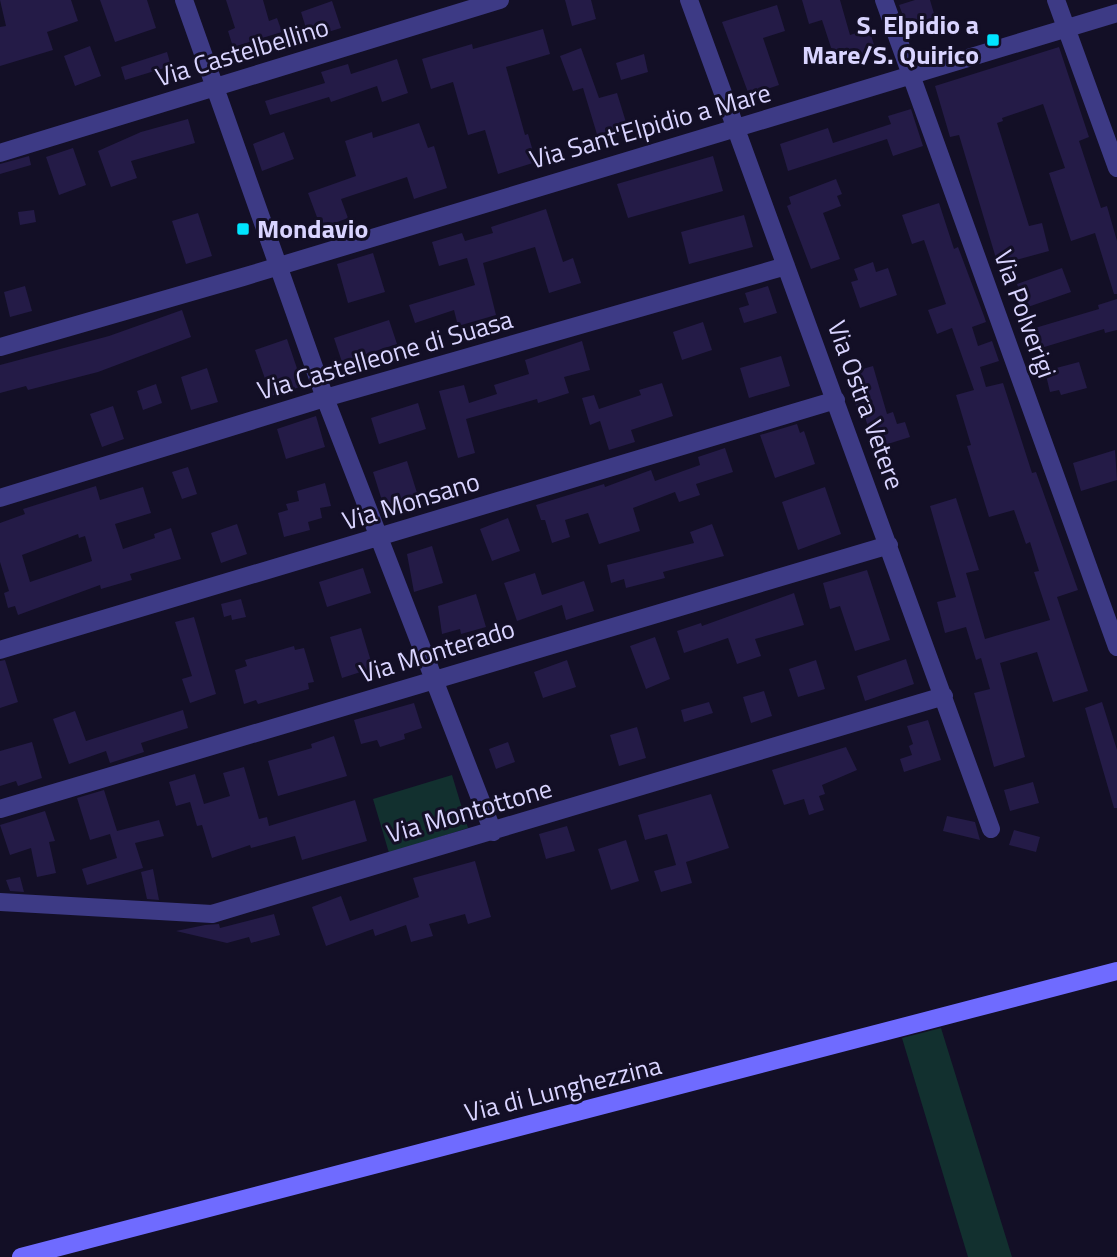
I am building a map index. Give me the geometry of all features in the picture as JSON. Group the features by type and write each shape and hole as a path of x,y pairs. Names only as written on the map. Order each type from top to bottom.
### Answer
{"street":[{"path":"184,0 325,398 493,832"},
{"name":"Via Castelbellino","path":"0,153 500,0"},
{"name":"Via Ostra Vetere","path":"689,0 991,829"},
{"name":"Via Polverigi","path":"884,0 1117,646"},
{"path":"1056,0 1117,168"},
{"name":"Via Sant'Elpidio a Mare","path":"0,346 243,277 1117,13"},
{"name":"Via Castelleone di Suasa","path":"0,498 325,398 786,266"},
{"name":"Via Monsano","path":"0,650 836,400"},
{"name":"Via Monterado","path":"0,809 889,545"},
{"name":"Via Montottone","path":"1,900 206,915 944,696"},
{"name":"Via di Lunghezzina","path":"22,1257 1117,971"}],"green space":[{"path":"452,775 468,828 389,853 373,799"},
{"path":"941,1028 1012,1257 968,1257 902,1038"}],"building":[{"path":"0,0 71,0 78,21 47,32 53,50 0,66 0,27 6,26"},
{"path":"100,0 147,0 156,28 115,42"},
{"path":"226,0 263,0 269,21 277,18 282,32 233,47 228,31 235,28"},
{"path":"565,0 591,0 596,19 572,26"},
{"path":"802,0 840,0 850,35 869,29 877,54 837,66 822,20 809,24"},
{"path":"915,0 930,0 935,17 907,26 899,5"},
{"path":"332,1 341,28 309,38 301,12"},
{"path":"777,5 785,31 763,38 779,85 749,95 722,22"},
{"path":"543,29 550,54 506,67 525,135 528,134 536,162 498,174 485,130 468,135 453,82 431,89 422,59 472,44 473,49"},
{"path":"90,46 101,76 75,86 64,56"},
{"path":"1059,47 1089,137 1079,141 1101,208 1107,206 1117,241 1117,294 1114,294 1095,233 1071,241 1049,173 1065,168 1043,104 1002,118 1003,121 997,123 1029,226 1042,223 1049,251 998,265 959,135 950,137 935,86"},
{"path":"581,48 599,98 617,93 629,132 599,141 583,88 573,91 560,56"},
{"path":"167,52 171,66 125,80 121,67"},
{"path":"644,54 648,72 621,80 616,63"},
{"path":"397,59 408,93 382,102 377,86 331,102 329,97 270,115 265,101 325,83 321,72 348,64 351,74"},
{"path":"911,109 923,146 893,156 887,139 788,171 780,144 828,128 833,143 891,124 888,116"},
{"path":"188,119 195,143 131,161 137,178 111,187 98,151 141,132"},
{"path":"419,123 428,148 434,146 447,188 414,199 407,177 341,199 348,218 321,228 308,193 356,176 345,141 372,132 373,138"},
{"path":"284,132 294,159 262,171 253,144"},
{"path":"73,148 86,185 59,195 46,157"},
{"path":"29,156 31,165 0,174 0,164"},
{"path":"713,156 723,191 628,218 617,184"},
{"path":"836,179 842,194 837,196 841,206 823,213 840,259 811,269 787,206 791,204 789,197"},
{"path":"939,203 954,249 958,247 986,322 972,327 978,346 992,341 999,361 980,367 986,387 1003,383 1032,473 1036,472 1078,590 1057,597 1088,691 1053,702 1037,652 1000,663 1025,757 994,767 974,693 990,689 981,658 976,660 966,627 945,633 937,602 956,597 930,506 956,498 979,570 966,573 985,639 1050,620 1034,572 1039,571 1030,542 1026,544 1014,510 989,517 967,446 971,445 956,395 974,390 952,328 937,334 928,310 946,304 924,240 912,244 902,215"},
{"path":"546,209 563,262 573,258 581,283 549,293 535,247 483,263 496,315 458,326 454,310 415,323 409,305 475,285 467,258 439,266 432,242 462,233 465,241 493,233 491,227"},
{"path":"34,210 36,222 20,225 18,212"},
{"path":"198,213 212,256 186,264 172,221"},
{"path":"744,215 753,247 689,264 681,232"},
{"path":"373,253 385,292 348,303 337,264"},
{"path":"873,262 876,272 888,268 897,295 860,308 851,282 858,280 854,269"},
{"path":"1062,268 1071,292 1025,308 1017,284"},
{"path":"25,286 32,311 10,317 4,292"},
{"path":"768,286 777,313 744,323 739,308 749,305 745,293"},
{"path":"1117,299 1117,330 1105,333 1104,329 1041,348 1035,328 1099,309 1098,305"},
{"path":"182,310 191,337 98,372 28,390 26,386 0,393 0,365 109,336"},
{"path":"389,320 397,344 342,362 334,338"},
{"path":"703,322 712,350 682,360 673,332"},
{"path":"287,339 303,386 271,396 255,350"},
{"path":"582,341 590,370 564,377 569,393 538,403 537,399 466,419 475,453 458,458 439,391 464,385 469,403 497,394 494,385 529,374 525,360"},
{"path":"781,356 790,386 749,398 740,368"},
{"path":"1079,362 1087,388 1061,395 1059,390 1050,392 1045,371"},
{"path":"873,366 887,414 893,412 897,424 905,422 910,437 875,448 861,405 856,406 846,374"},
{"path":"207,368 218,402 191,410 181,377"},
{"path":"662,383 673,416 631,430 635,442 609,450 600,421 590,425 582,398 594,395 599,409 641,395 639,390"},
{"path":"156,384 162,403 143,410 137,391"},
{"path":"418,403 426,429 379,444 371,418"},
{"path":"113,406 124,439 102,447 90,414"},
{"path":"316,416 325,447 286,459 277,429"},
{"path":"797,424 800,433 804,431 815,464 775,478 760,435"},
{"path":"725,448 733,472 696,484 700,495 679,502 675,492 633,508 640,531 599,544 588,513 565,520 570,537 552,543 545,520 541,520 536,505 604,484 605,487 651,470 655,481 700,465 698,457"},
{"path":"1115,450 1117,480 1081,491 1073,463"},
{"path":"407,461 418,496 384,507 373,472"},
{"path":"188,467 197,494 182,499 172,472"},
{"path":"325,483 331,506 320,508 322,518 308,522 310,530 284,537 278,513 288,510 286,504 299,501 297,491"},
{"path":"96,486 100,500 143,487 151,513 115,524 123,549 155,538 154,534 171,528 181,559 130,574 132,580 101,589 100,585 18,615 15,606 8,608 4,593 9,591 0,562 0,523 25,514 23,509","holes":["78,534 79,538 85,536 92,561 30,582 22,555"]},
{"path":"825,487 841,534 798,550 782,502"},
{"path":"508,518 520,551 492,561 480,529"},
{"path":"237,524 247,554 221,563 211,533"},
{"path":"712,524 724,556 663,572 665,578 626,588 624,579 611,583 607,565 694,543 690,532"},
{"path":"432,546 443,583 414,592 407,554"},
{"path":"363,568 371,593 327,607 319,582"},
{"path":"867,570 890,640 855,651 840,606 830,609 823,583"},
{"path":"535,573 542,595 584,581 594,611 566,620 562,605 517,621 504,583"},
{"path":"794,593 804,625 755,639 761,656 737,664 728,638 684,653 677,631 701,623 702,626"},
{"path":"476,594 486,627 461,634 460,629 442,634 438,606"},
{"path":"241,599 246,617 232,620 231,615 224,617 221,604"},
{"path":"194,617 216,694 190,703 182,679 192,676 175,622"},
{"path":"361,628 373,668 342,678 330,637"},
{"path":"655,637 670,679 646,689 630,646"},
{"path":"294,646 295,650 304,648 314,682 308,683 309,689 258,704 256,700 244,704 235,670 247,666 245,660"},
{"path":"906,659 914,684 865,701 857,676"},
{"path":"5,660 18,702 0,708 0,661"},
{"path":"567,660 576,687 543,698 534,672"},
{"path":"816,660 825,689 798,697 789,669"},
{"path":"764,691 772,716 751,723 743,697"},
{"path":"709,702 713,713 684,722 681,710"},
{"path":"1102,702 1117,750 1117,808 1114,808 1085,708"},
{"path":"414,703 422,728 404,734 405,739 380,747 377,740 361,744 354,720"},
{"path":"183,710 188,728 141,743 144,752 110,763 106,751 69,764 53,719 75,711 86,741"},
{"path":"928,720 941,760 904,772 900,759 912,755 909,746 913,744 907,726"},
{"path":"637,727 646,758 619,766 610,735"},
{"path":"334,736 347,776 278,796 268,761 312,748 311,744"},
{"path":"32,742 42,778 18,786 16,781 0,786 0,751"},
{"path":"508,742 515,762 496,769 489,749"},
{"path":"846,747 857,770 822,785 825,794 819,796 824,810 809,815 804,799 784,805 772,770"},
{"path":"244,767 259,819 267,817 269,826 355,800 367,841 302,860 295,836 251,848 250,845 212,858 202,825 197,826 190,802 176,806 169,782 195,774 204,804 230,796 223,773"},
{"path":"1033,782 1039,803 1010,811 1004,790"},
{"path":"104,790 117,831 159,820 164,836 135,843 143,868 87,885 82,869 117,858 110,834 90,840 77,798"},
{"path":"711,794 729,848 686,862 692,883 661,892 654,871 676,865 667,834 645,840 638,815"},
{"path":"45,811 55,841 49,842 56,873 37,877 31,848 10,855 0,825"},
{"path":"947,816 975,822 980,840 943,831"},
{"path":"567,826 575,851 546,859 539,834"},
{"path":"1014,830 1040,837 1036,852 1009,845"},
{"path":"626,840 639,881 611,890 598,849"},
{"path":"475,861 491,917 468,924 465,914 429,924 433,936 411,942 406,925 375,936 373,929 326,946 312,907 341,896 350,921 419,897 413,878"},
{"path":"153,869 159,900 147,899 141,872"},
{"path":"20,877 24,892 10,891 6,880"},
{"path":"274,914 280,935 251,943 249,937 227,943 176,931 219,924 220,928"}],"place":[{"name":"S. Elpidio a Mare/S. Quirico","path":"993,40"},
{"name":"Mondavio","path":"243,229"}]}
